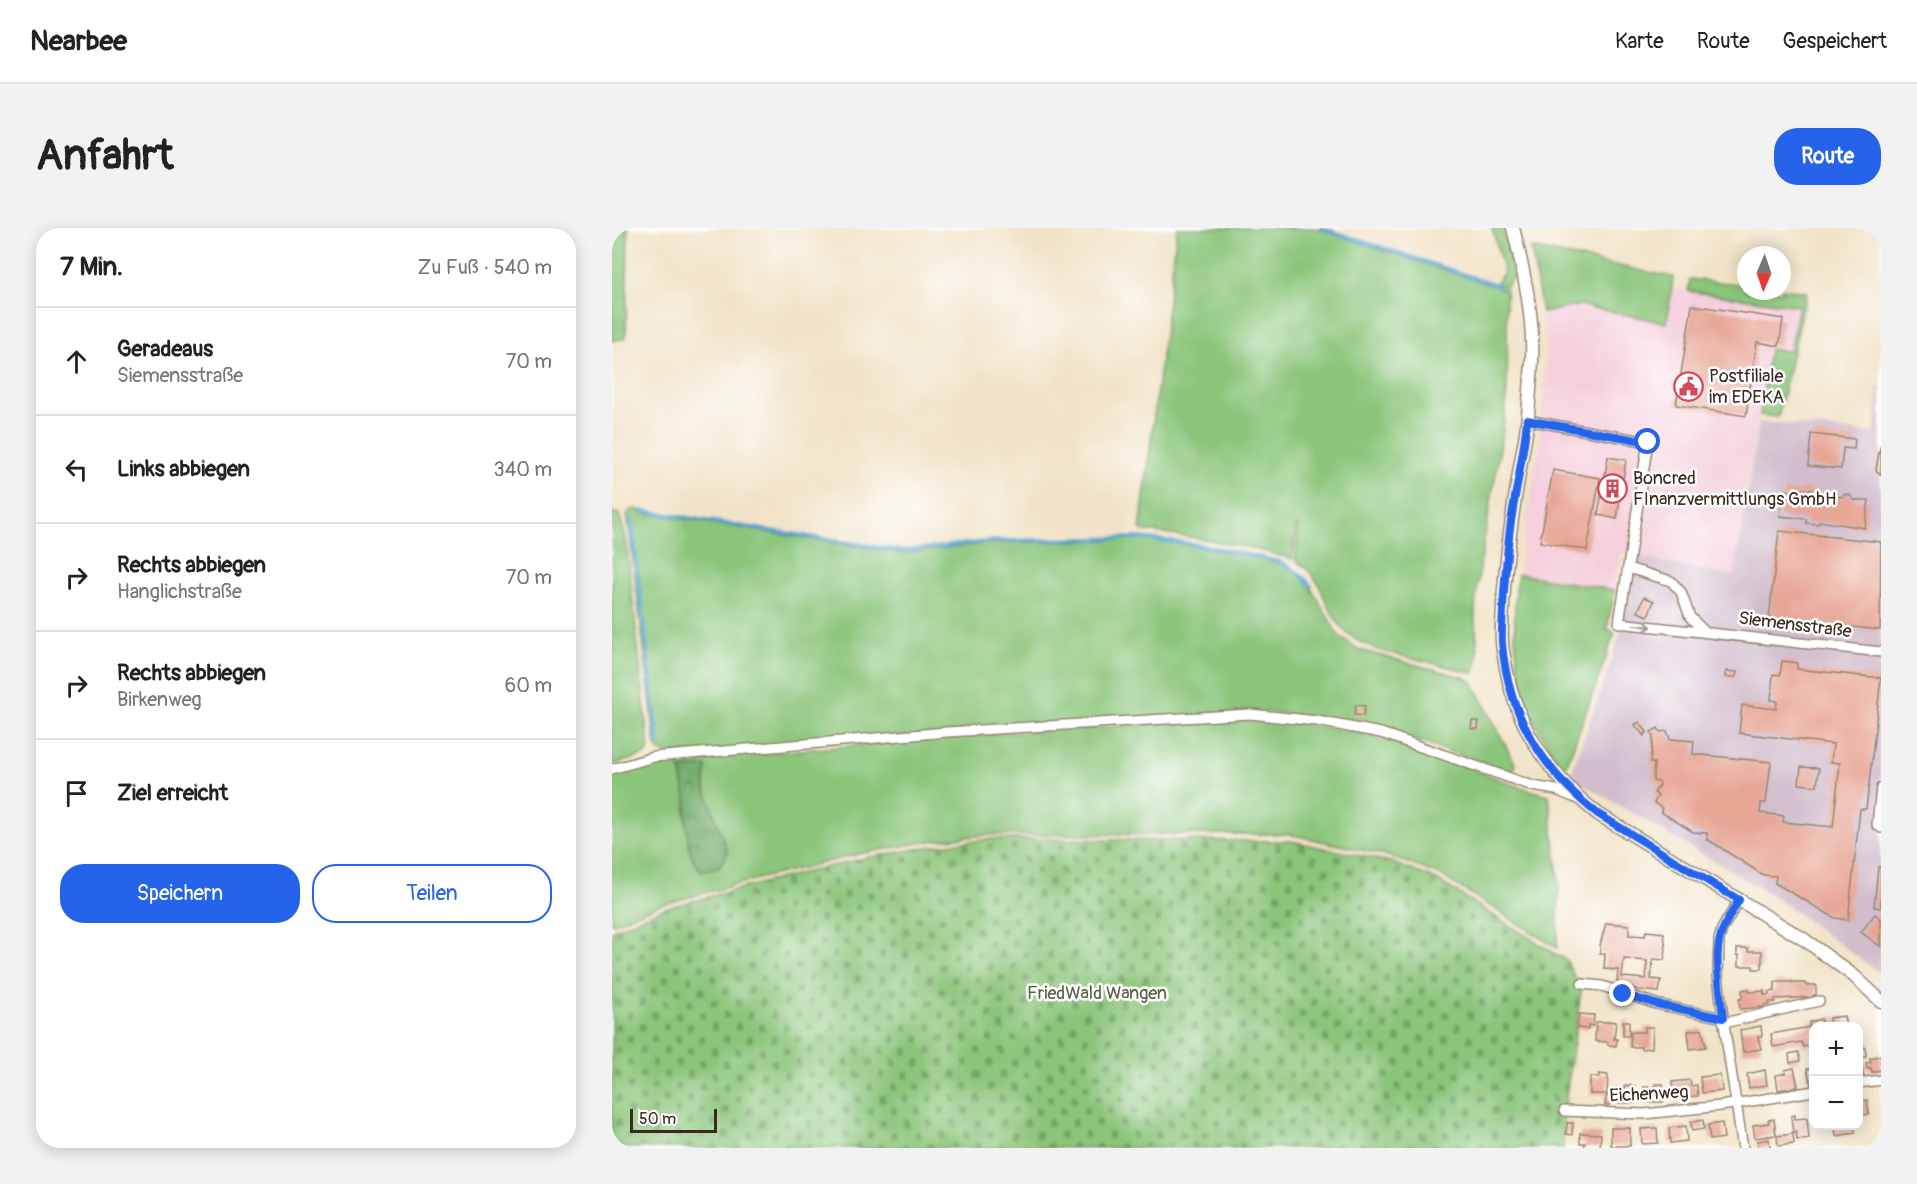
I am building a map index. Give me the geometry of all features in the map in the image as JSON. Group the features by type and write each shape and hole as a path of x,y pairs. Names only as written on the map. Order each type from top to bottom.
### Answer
{"street":[{"path":"1513,228 1527,282 1532,360 1527,420 1506,556 1502,643 1510,689 1522,723 1540,754 1580,800"},
{"name":"Siemensstraße","path":"1527,420 1648,442 1619,623 1881,652"},
{"path":"1628,568 1671,581 1681,592 1690,617 1704,631"},
{"path":"612,769 654,757 947,732 1250,714 1317,721 1381,733 1533,786 1556,790 1580,800 1621,829 1806,940 1854,976 1881,1001"},
{"path":"1881,788 1877,825 1881,828"},
{"path":"1739,900 1722,929 1719,940 1718,975 1743,1148"},
{"path":"1582,984 1602,986 1656,1004 1723,1021 1819,1001"},
{"path":"1863,1082 1881,1080"},
{"name":"Eichenweg","path":"1564,1112 1644,1114 1736,1104 1809,1092"}],"shaded area":[{"path":"1672,288 1737,297 1737,300 1757,300 1799,306 1790,352 1769,349 1734,576 1622,553 1615,590 1518,574 1540,440 1546,348 1542,313 1579,305 1666,323"},
{"path":"1879,386 1881,386 1881,974 1775,897 1579,782 1572,771 1621,629 1632,556 1734,576 1759,422 1875,433"}],"green space":[{"path":"612,228 628,228 626,338 612,341"},
{"path":"1177,228 1315,228 1506,290 1507,394 1500,451 1477,586 1475,617 1478,658 1474,673 1382,651 1359,642 1349,635 1334,617 1315,579 1295,560 1299,527 1297,525 1292,559 1235,545 1140,530"},
{"path":"1492,228 1502,228 1514,277 1505,287 1495,283 1504,273"},
{"path":"1531,248 1673,277 1667,323 1579,305 1542,313"},
{"path":"1690,279 1737,284 1737,298 1688,291"},
{"path":"1791,290 1807,292 1778,417 1760,415 1769,349 1790,351 1799,306 1755,300 1791,300"},
{"path":"638,509 639,512 900,553 996,543 1140,539 1172,542 1281,564 1302,576 1338,635 1360,650 1463,677 1473,682 1516,766 1511,772 1374,727 1314,716 1253,711 668,754 656,747 627,515 630,510"},
{"path":"612,512 619,514 626,538 649,746 645,755 612,765"},
{"path":"1518,574 1615,590 1607,629 1615,632 1566,767 1556,758 1538,728 1522,686 1515,641"},
{"path":"1251,718 1381,738 1423,750 1517,786 1549,795 1559,886 1557,948 1442,876 1389,856 1288,834 988,835 937,840 864,853 757,879 660,905 612,924 612,771 658,762 977,735","holes":["705,767 705,788 693,861 685,813 686,797 680,769"]},
{"path":"706,766 705,788 728,853 719,867 701,871 695,863 689,846 686,827 686,798 680,769"},
{"name":"FriedWald Wangen","path":"991,839 1291,841 1391,862 1437,880 1567,961 1573,975 1582,984 1564,1111 1563,1148 612,1148 612,930 665,908 790,876 865,858 939,845"}],"building":[{"path":"1692,305 1783,319 1779,346 1757,342 1746,416 1676,405"},
{"path":"1811,434 1855,439 1854,449 1843,448 1841,469 1808,466"},
{"path":"1881,447 1881,475 1876,470"},
{"name":"Boncred FInanzvermittlungs GmbH","path":"1608,457 1626,460 1617,519 1598,515"},
{"path":"1553,470 1600,478 1587,550 1540,542"},
{"path":"1800,489 1812,490 1811,493 1842,497 1845,494 1850,495 1854,500 1869,500 1865,528 1819,521 1819,524 1806,523 1806,519 1780,516 1784,490 1800,492"},
{"path":"1779,531 1881,542 1880,630 1769,618"},
{"path":"1644,597 1654,601 1648,616 1638,612"},
{"path":"1782,661 1797,663 1797,669 1881,678 1866,809 1860,809 1848,920 1835,918 1775,883 1776,876 1763,875 1707,839 1707,833 1693,832 1661,812 1662,808 1654,803 1658,795 1654,793 1659,782 1653,781 1654,763 1650,763 1653,737 1651,732 1658,728 1660,732 1667,731 1670,739 1694,741 1693,754 1771,762 1766,803 1761,803 1760,813 1784,816 1783,822 1833,827 1840,763 1831,762 1833,744 1739,733 1742,705 1776,709 1777,701 1771,700 1773,674 1780,675"},
{"path":"1726,671 1737,672 1736,677 1726,677"},
{"path":"1356,705 1365,706 1363,716 1354,715"},
{"path":"1472,721 1479,721 1478,729 1471,729"},
{"path":"1639,722 1647,732 1644,736 1635,725"},
{"path":"1801,767 1819,768 1817,786 1799,784"},
{"path":"1878,867 1881,867 1881,908 1874,907"},
{"path":"1875,914 1881,919 1881,947 1861,932"},
{"path":"1606,923 1629,925 1629,935 1645,936 1646,931 1664,933 1666,951 1664,960 1653,959 1651,979 1661,980 1659,992 1617,984 1618,970 1604,969 1605,954 1600,954","holes":["1624,959 1647,961 1646,979 1622,977"]},
{"path":"1737,948 1762,951 1762,969 1753,969 1753,966 1739,966"},
{"path":"1775,982 1816,985 1816,995 1775,999 1775,1002 1769,1002 1769,1005 1764,1005 1764,1007 1740,1009 1739,999 1742,999 1742,990 1764,991 1764,995 1769,995 1769,992 1775,991"},
{"path":"1579,1014 1594,1015 1593,1026 1588,1025 1588,1029 1577,1028"},
{"path":"1844,1016 1845,1022 1830,1022 1829,1018"},
{"path":"1623,1021 1629,1021 1629,1036 1623,1036"},
{"path":"1596,1022 1616,1022 1614,1039 1617,1039 1616,1046 1608,1045 1608,1042 1595,1041"},
{"path":"1761,1026 1762,1036 1758,1037 1761,1049 1743,1052 1740,1030"},
{"path":"1645,1027 1653,1027 1652,1048 1630,1047 1631,1032 1645,1032"},
{"path":"1809,1027 1809,1046 1803,1047 1801,1042 1773,1047 1771,1034"},
{"path":"1702,1029 1706,1047 1690,1049 1688,1031"},
{"path":"1863,1047 1865,1047 1866,1056 1863,1057"},
{"path":"1798,1052 1800,1061 1790,1063 1789,1054"},
{"path":"1881,1055 1881,1070 1872,1072 1871,1068 1867,1068 1866,1063 1871,1062 1870,1058"},
{"path":"1794,1068 1798,1087 1778,1090 1776,1075"},
{"path":"1765,1070 1767,1085 1749,1088 1747,1074"},
{"path":"1599,1074 1608,1075 1607,1094 1590,1094 1590,1077 1599,1077"},
{"path":"1720,1075 1722,1091 1702,1093 1700,1077"},
{"path":"1690,1080 1691,1086 1697,1085 1698,1096 1673,1097 1672,1082"},
{"path":"1655,1084 1663,1084 1663,1102 1645,1102 1644,1087 1655,1087"},
{"path":"1625,1085 1635,1086 1635,1103 1616,1103 1617,1088 1625,1088"},
{"path":"1606,1096 1611,1096 1610,1105 1605,1105"},
{"path":"1863,1100 1867,1100 1869,1114 1863,1115"},
{"path":"1795,1115 1795,1119 1807,1118 1809,1139 1797,1140 1796,1132 1793,1133 1791,1116"},
{"path":"1774,1119 1776,1135 1755,1138 1753,1125 1769,1123 1768,1120"},
{"path":"1703,1120 1704,1129 1692,1131 1691,1122"},
{"path":"1567,1123 1573,1123 1572,1135 1566,1134"},
{"path":"1722,1123 1724,1138 1710,1140 1708,1125"},
{"path":"1686,1126 1687,1141 1670,1143 1669,1128"},
{"path":"1611,1128 1630,1128 1630,1146 1611,1146"},
{"path":"1657,1128 1658,1143 1642,1144 1641,1129"},
{"path":"1835,1130 1855,1130 1855,1133 1836,1136"},
{"path":"1580,1133 1601,1134 1600,1148 1584,1148 1585,1143 1580,1143"},
{"path":"1793,1134 1794,1144 1778,1146 1777,1136"},
{"path":"1769,1139 1770,1147 1759,1148 1757,1141"}],"waterway":[{"path":"1321,228 1499,286"},
{"path":"643,511 902,551 996,541 1140,538 1202,545 1280,562 1297,572 1311,586"},
{"path":"631,518 659,745"}],"place":[{"name":"Postfiliale im EDEKA","path":"1688,386"},
{"name":"Boncred FInanzvermittlungs GmbH","path":"1612,488"}],"route":[{"path":"1623,994 1689,1012 1723,1018 1718,975 1719,940 1722,929 1739,900 1598,814 1580,800 1540,754 1522,723 1510,689 1502,643 1504,595 1506,556 1527,420 1648,442"}]}
